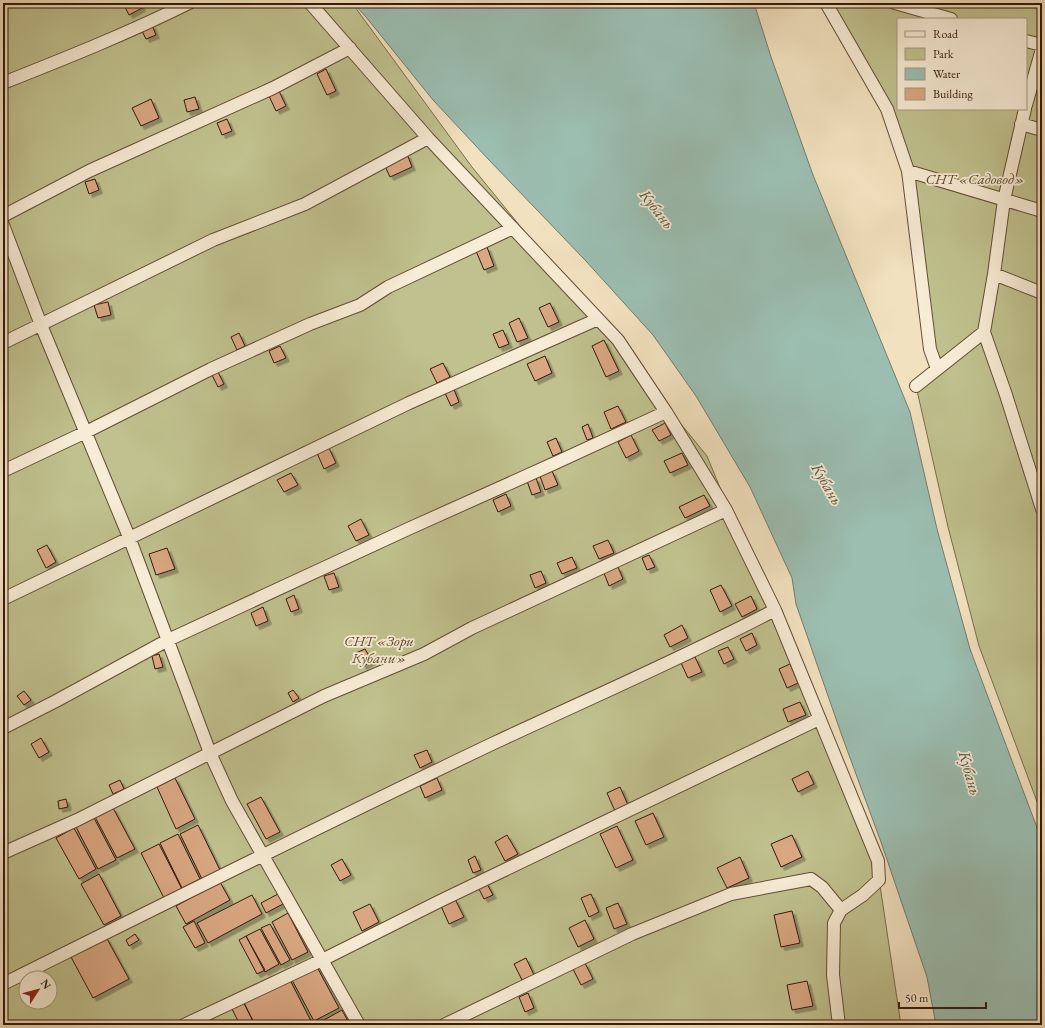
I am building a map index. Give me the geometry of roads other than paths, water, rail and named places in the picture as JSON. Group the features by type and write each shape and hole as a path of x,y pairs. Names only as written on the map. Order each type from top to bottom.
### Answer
{"lane":[{"path":"3,83 54,63 189,3"},
{"path":"310,3 428,138 618,340 666,412 726,510 774,610 878,862 879,880 863,895 841,910 834,923 833,975 839,1025"},
{"path":"826,3 887,109 908,171 930,349 937,369"},
{"path":"895,3 948,18"},
{"path":"1027,41 1042,46"},
{"path":"3,216 89,171 274,88 350,48"},
{"path":"1027,102 1042,49"},
{"path":"1025,110 1004,200 984,332 1006,395 1042,509"},
{"path":"1021,124 1042,130"},
{"path":"3,343 213,240 305,204 428,138"},
{"path":"908,171 1042,211"},
{"path":"3,225 41,325 129,537 210,753 232,801 359,1025"},
{"path":"3,471 86,432 218,366 310,324 360,305 388,287 513,228"},
{"path":"994,274 1042,293"},
{"path":"3,599 409,403 598,319"},
{"path":"916,386 984,332"},
{"path":"3,728 168,640 401,532 666,412"},
{"path":"3,852 77,820 324,696 424,654 472,628 726,510"},
{"path":"3,984 263,855 497,742 648,673 774,610"},
{"path":"184,1025 322,960 440,901 820,719"},
{"path":"444,1025 632,934 731,894 811,879 822,887 841,910"}],"water":[{"name":"Кубань","path":"353,3 754,3 771,57 813,175 910,412 937,529 970,649 1042,841 1042,1025 936,1025 927,977 881,842 796,604 792,578 750,487 696,396 653,335 585,260 433,100"}],"park label":[{"name":"СНТ «Садовод»","path":"975,178"},
{"name":"СНТ «Зори Кубани»","path":"379,648"}]}
